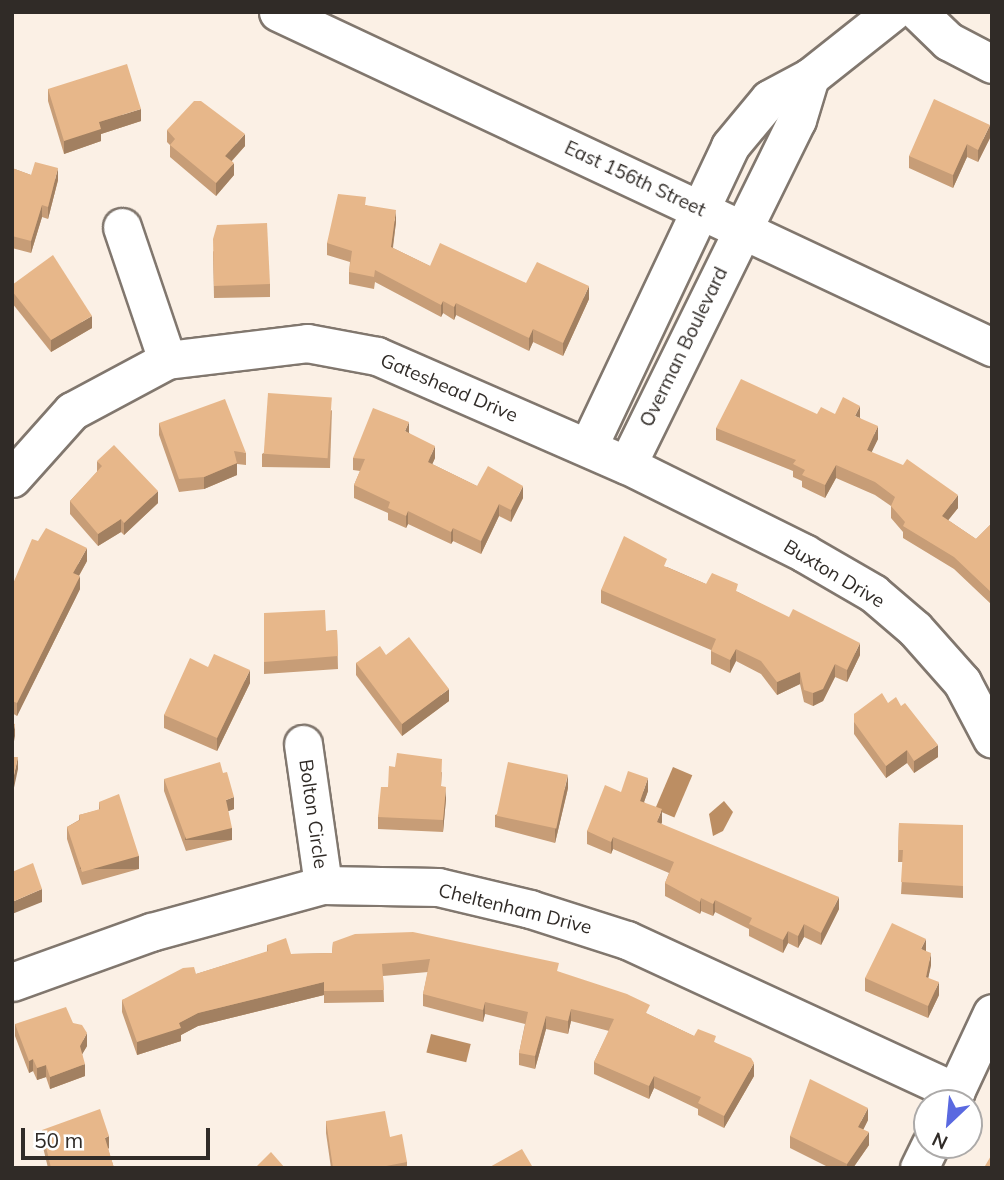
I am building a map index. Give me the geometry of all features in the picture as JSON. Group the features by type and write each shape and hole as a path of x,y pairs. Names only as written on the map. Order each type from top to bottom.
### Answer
{"street":[{"name":"East 156th Street","path":"278,12 992,347"},
{"path":"588,447 738,136 769,99 810,77 892,12"},
{"path":"918,12 948,41 992,64"},
{"name":"Overman Boulevard","path":"627,466 797,120 810,77"},
{"path":"122,227 167,360"},
{"name":"Gateshead Drive","path":"12,478 72,411 167,360 307,343 377,356 627,466"},
{"name":"Buxton Drive","path":"627,466 804,553 873,593 915,629 962,682 992,738"},
{"name":"Bolton Circle","path":"303,744 323,885"},
{"name":"Cheltenham Drive","path":"12,982 150,932 323,885 438,887 530,909 627,940 934,1089"},
{"path":"957,1089 992,1013"}],"shaded area":[{"path":"673,767 692,775 674,818 655,809"},
{"path":"724,801 733,812 723,831 713,836 709,814"},
{"path":"431,1034 471,1044 466,1062 426,1052"}],"building":[{"path":"127,64 141,109 99,122 101,129 64,141 48,89"},
{"path":"934,99 990,125 978,150 967,144 953,175 909,156"},
{"path":"194,101 201,101 245,134 225,156 234,163 216,183 170,145 175,139 167,130"},
{"path":"35,162 58,168 48,207 42,205 31,241 12,236 12,168 31,175"},
{"path":"338,194 366,197 365,205 396,210 391,247 430,266 440,243 526,283 537,262 589,286 563,343 533,329 529,338 456,303 454,307 443,301 441,305 375,270 374,277 349,272 352,251 327,243"},
{"path":"267,223 270,284 214,286 213,239 217,225"},
{"path":"53,255 92,316 51,340 12,291 12,285"},
{"path":"741,379 817,414 821,407 835,414 843,397 860,406 855,416 878,426 867,450 903,465 907,459 958,495 942,516 976,539 992,523 992,593 954,557 903,526 905,522 891,506 895,497 875,482 836,465 825,485 802,475 805,470 793,464 796,460 716,428"},
{"path":"268,393 332,397 328,458 264,454"},
{"path":"225,399 246,453 234,451 237,463 204,477 179,479 159,423"},
{"path":"373,408 409,422 405,431 435,446 428,462 477,486 488,466 523,486 511,510 499,504 481,541 453,528 451,532 408,511 406,516 388,508 390,502 354,485 365,459 353,458"},
{"path":"114,445 158,491 124,523 121,519 98,534 70,501 102,466 97,461"},
{"path":"46,528 87,548 73,573 80,576 17,703 12,701 12,586 32,539 38,541"},
{"path":"624,536 667,559 664,566 706,584 712,573 738,584 736,591 789,617 793,609 860,643 847,670 835,664 823,689 813,693 804,690 800,672 777,682 761,661 736,649 730,660 711,651 716,639 601,590"},
{"path":"325,610 326,631 337,630 338,656 264,662 264,613"},
{"path":"409,637 449,689 402,724 356,663 380,646 386,655"},
{"path":"214,654 250,670 217,738 164,715 190,658 208,667"},
{"path":"882,693 888,703 896,697 901,706 905,703 938,745 914,761 907,750 886,766 854,722 854,714"},
{"path":"397,753 442,759 441,786 446,787 443,820 378,817 381,787 388,787 389,766 395,767"},
{"path":"12,757 18,757 12,784"},
{"path":"220,762 223,773 227,772 234,797 226,800 232,828 186,839 164,779"},
{"path":"508,762 568,775 556,828 497,816"},
{"path":"628,771 648,778 640,801 662,809 657,822 839,897 821,933 804,924 798,936 788,931 783,940 749,924 752,918 715,900 713,904 701,898 700,902 665,883 674,862 613,837 611,842 587,831 605,785 621,792"},
{"path":"119,794 139,856 82,872 67,827 80,820 79,815 100,809 99,802"},
{"path":"899,823 963,825 963,886 901,882 903,850 898,850"},
{"path":"33,863 42,889 12,902 12,872"},
{"path":"892,923 926,939 921,949 931,953 926,977 939,982 928,1006 865,978"},
{"path":"413,932 559,963 557,971 627,994 650,1005 646,1013 694,1036 698,1029 716,1036 714,1042 751,1058 754,1063 724,1116 698,1103 701,1097 654,1076 649,1086 594,1062 614,1019 571,1009 568,1021 546,1016 535,1056 519,1053 528,1012 485,1002 483,1010 423,994 430,959 382,964 384,990 324,991 324,982 198,1013 179,1023 181,1028 137,1042 122,1000 183,968 194,967 196,974 268,951 267,945 286,938 291,954 332,953 333,942 355,934"},
{"path":"66,1007 73,1023 82,1025 87,1033 80,1046 85,1064 50,1077 46,1065 37,1068 33,1059 29,1061 15,1024"},
{"path":"810,1079 868,1108 858,1127 869,1132 847,1164 790,1136"},
{"path":"100,1109 109,1136 105,1138 114,1168 51,1168 42,1130"},
{"path":"385,1111 390,1137 402,1134 407,1162 376,1168 333,1168 326,1121"},
{"path":"522,1149 532,1166 538,1168 488,1168"},
{"path":"271,1152 285,1168 255,1168"},
{"path":"992,1154 992,1168 988,1168 985,1166"}]}
